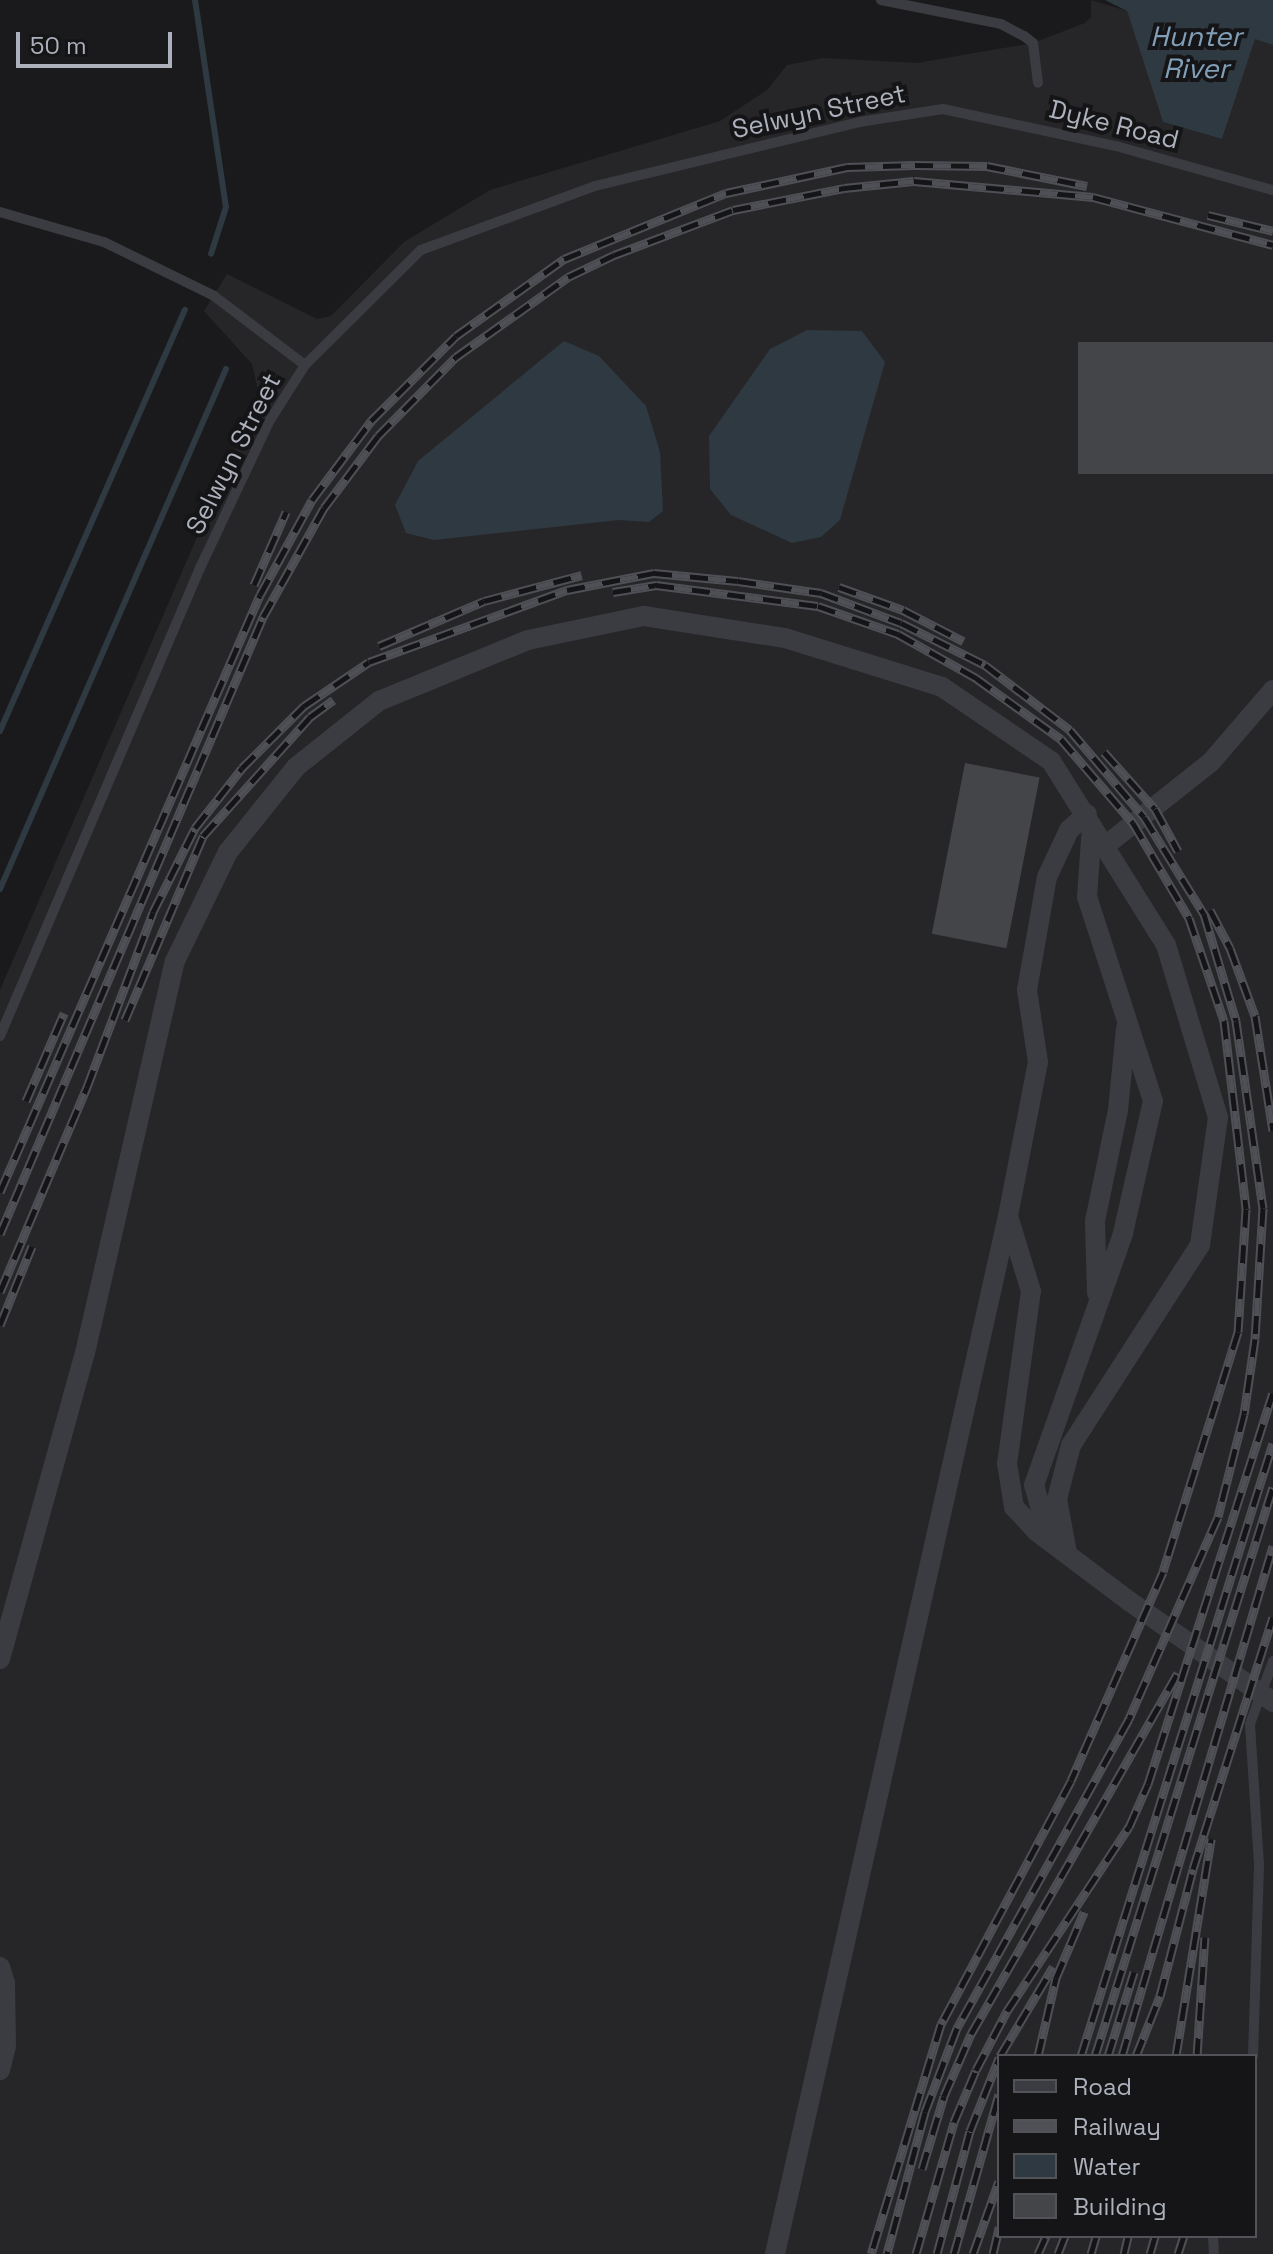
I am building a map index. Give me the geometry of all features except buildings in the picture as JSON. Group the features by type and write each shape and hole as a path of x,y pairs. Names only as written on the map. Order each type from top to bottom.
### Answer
{"street":[{"path":"0,1659 85,1353 175,961 228,852 296,767 379,701 528,640 644,616 785,638 942,687 1051,761 1166,945 1218,1117 1200,1245 1071,1445 1057,1499 1059,1547"},
{"path":"1105,846 1211,762 1273,690"},
{"path":"1059,1547 1034,1485 1123,1233 1153,1101 1087,897 1090,820"},
{"path":"775,2254 1008,1216 1038,1062 1027,990 1047,877 1069,830 1090,820"},
{"path":"1098,1305 1095,1221 1118,1110 1126,1018"},
{"path":"1008,1216 1031,1291 1007,1463 1014,1507 1059,1547 1270,1700"},
{"path":"0,1967 5,1983 6,2046 0,2070"}],"lane":[{"path":"881,0 1001,24 1024,36 1033,43 1038,83"},
{"name":"Dyke Road","path":"943,109 1116,146 1273,190"},
{"name":"Selwyn Street","path":"0,1036 200,568 270,420 305,365 421,250 595,186 859,122 943,109"},
{"path":"0,212 104,242 214,296 305,365"},
{"path":"1253,2054 1259,1864 1250,1724 1273,1661"}],"shaded area":[{"path":"1091,0 1127,11 1163,122 1222,139 1255,38 1273,45 1273,2254 0,2254 0,990 259,395 252,364 204,311 227,274 317,319 331,316 404,242 490,190 720,121 767,90 787,65 823,58 917,63 1033,43 1085,23 1091,17"}],"water":[{"name":"Hunter River","path":"1105,0 1273,0 1273,45 1255,39 1222,139 1163,122 1127,11"},
{"path":"807,330 862,331 885,362 840,520 821,537 792,543 731,515 710,489 709,436 770,349"},
{"path":"564,341 599,356 646,406 660,452 663,511 649,522 619,520 434,540 406,533 395,505 418,461"}],"waterway":[{"path":"195,0 226,207 211,254"},
{"path":"0,731 185,310"},
{"path":"0,889 226,369"}],"railway":[{"path":"0,1192 260,595 312,500 371,421 456,336 564,259 726,193 847,167 915,165 987,166 1087,186"},
{"path":"0,1234 263,617 324,508 378,436 456,357 568,277 614,255 733,210 844,188 914,181 1093,197 1273,245"},
{"path":"1208,215 1273,231"},
{"path":"254,585 286,512"},
{"path":"0,1292 87,1087 153,912 195,828 242,768 304,706 369,662 567,590 654,573 738,581 821,593 901,623 985,665 1070,730 1144,817 1204,914 1236,1021 1263,1208 1255,1339 1244,1414 1218,1517 1129,1719 957,2028 925,2112 887,2254"},
{"path":"379,646 484,601 582,575"},
{"path":"613,592 656,585 818,606 898,634 976,678 1061,739 1133,823 1189,918 1224,1021 1246,1209 1238,1332 1163,1572 1071,1781 941,2024 871,2254"},
{"path":"839,587 903,610 963,641"},
{"path":"125,1020 203,836 310,717 333,700"},
{"path":"1104,752 1155,809 1178,851"},
{"path":"1210,910 1230,948 1255,1016 1273,1131"},
{"path":"26,1101 64,1013"},
{"path":"0,1325 32,1246"},
{"path":"916,2254 954,2122 976,2070 1007,2011 1129,1827 1148,1784 1273,1393"},
{"path":"1082,2054 1273,1443"},
{"path":"1096,2054 1273,1487"},
{"path":"1123,2054 1273,1546"},
{"path":"1137,2054 1160,1996 1193,1869 1273,1617"},
{"path":"922,2169 944,2096 971,2034 1178,1673"},
{"path":"1176,2054 1211,1839"},
{"path":"1038,2054 1056,1978 1084,1912"},
{"path":"1197,2054 1205,1937"},
{"path":"1001,2054 1053,1967"},
{"path":"1109,2054 1134,1972"},
{"path":"937,2254 970,2131 997,2063"},
{"path":"954,2254 997,2101"},
{"path":"973,2254 997,2187"},
{"path":"993,2254 997,2236"},
{"path":"1038,2254 1045,2238"},
{"path":"1058,2254 1064,2238"},
{"path":"1091,2254 1095,2238"},
{"path":"1124,2254 1128,2238"},
{"path":"1150,2254 1154,2238"},
{"path":"1178,2254 1183,2238"}]}
